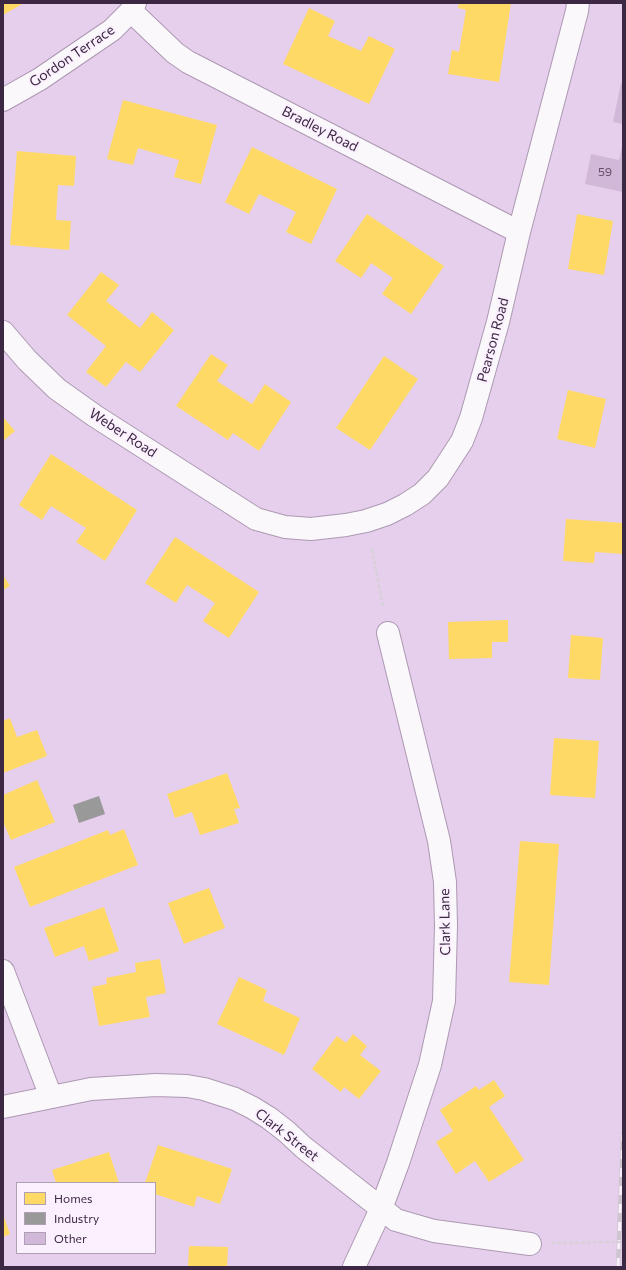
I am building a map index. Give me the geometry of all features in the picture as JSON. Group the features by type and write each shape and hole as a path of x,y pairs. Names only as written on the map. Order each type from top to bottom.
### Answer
{"street":[{"name":"Pearson Road","path":"256,519 285,527 311,529 346,525 366,521 387,514 422,494 438,478 462,440 471,418 498,322 519,232 578,3"},
{"name":"Bradley Road","path":"133,7 175,53 188,62 519,232"},
{"name":"Gordon Terrace","path":"3,100 40,80 89,47 112,30 133,7"},
{"name":"Weber Road","path":"3,332 27,360 57,389 95,416 256,519"},
{"name":"Clark Lane","path":"354,1267 381,1209 398,1163 430,1064 444,1001 446,926 445,882 439,841 388,633"},
{"path":"3,971 51,1096"},
{"name":"Clark Street","path":"3,1107 91,1089 156,1085 188,1086 220,1094 235,1099 269,1118 396,1220 434,1231 530,1244"}],"path":[{"path":"366,521 388,633"},
{"path":"551,1243 623,1242"}],"building: Homes":[{"path":"3,3 24,3 3,15"},
{"path":"459,3 511,3 499,82 448,74 452,50 459,52 466,10 458,8"},
{"path":"309,8 335,21 328,36 361,51 369,36 395,49 369,104 283,64"},
{"path":"123,100 217,125 201,184 174,177 179,160 138,148 133,165 107,159"},
{"path":"252,147 337,189 311,244 286,232 296,212 259,194 249,214 225,202"},
{"path":"17,151 76,156 74,186 58,185 56,220 71,221 69,250 10,245"},
{"path":"367,214 444,266 411,314 382,294 393,278 371,263 361,278 335,261"},
{"path":"577,214 613,221 604,275 568,269"},
{"path":"101,272 119,285 106,301 140,328 152,312 174,330 140,372 126,362 106,387 86,372 106,346 67,315"},
{"path":"211,354 228,365 217,381 252,404 265,384 291,402 259,451 233,433 228,440 176,406"},
{"path":"384,356 418,379 370,450 336,428"},
{"path":"568,390 606,399 595,448 557,439"},
{"path":"3,417 15,431 3,441"},
{"path":"51,454 137,510 105,561 76,542 86,528 51,506 42,520 19,505"},
{"path":"566,519 623,523 623,554 595,552 594,563 563,561"},
{"path":"175,537 259,592 229,638 203,621 215,603 187,585 176,603 145,583"},
{"path":"3,575 10,586 3,590"},
{"path":"508,620 508,642 492,642 492,658 449,659 448,622"},
{"path":"571,635 603,638 600,680 568,678"},
{"path":"10,718 17,737 37,730 47,756 3,773 3,721"},
{"path":"554,738 599,741 595,798 550,795"},
{"path":"227,773 240,808 234,809 239,823 200,835 192,812 175,818 167,794"},
{"path":"37,780 55,822 11,840 3,822 3,795"},
{"path":"124,829 138,865 30,907 14,867 108,830 110,835"},
{"path":"520,841 559,844 549,985 509,982"},
{"path":"209,888 225,928 184,944 168,903"},
{"path":"104,907 119,951 89,961 84,946 55,957 44,928"},
{"path":"160,959 166,993 146,997 150,1017 99,1026 92,987 107,984 106,978 136,972 135,963"},
{"path":"239,977 267,990 263,1001 300,1018 284,1055 217,1024"},
{"path":"353,1034 367,1046 360,1055 381,1071 359,1099 344,1087 341,1092 312,1069 337,1036 346,1043"},
{"path":"494,1080 505,1096 489,1107 524,1160 489,1182 475,1161 456,1174 436,1142 453,1131 440,1110 476,1086 479,1090"},
{"path":"158,1145 232,1169 220,1204 197,1196 194,1207 156,1194 156,1182 145,1182"},
{"path":"109,1152 119,1182 56,1182 52,1170"},
{"path":"3,1214 10,1234 3,1237"},
{"path":"189,1246 228,1247 227,1267 188,1267"}],"building: Industry":[{"path":"99,796 105,814 79,823 73,805"}],"building: Other":[{"path":"621,83 623,83 623,124 613,122"},
{"path":"622,146 623,192 585,184 591,154 619,160"}],"railway":[{"path":"618,1267 623,1134"}]}
